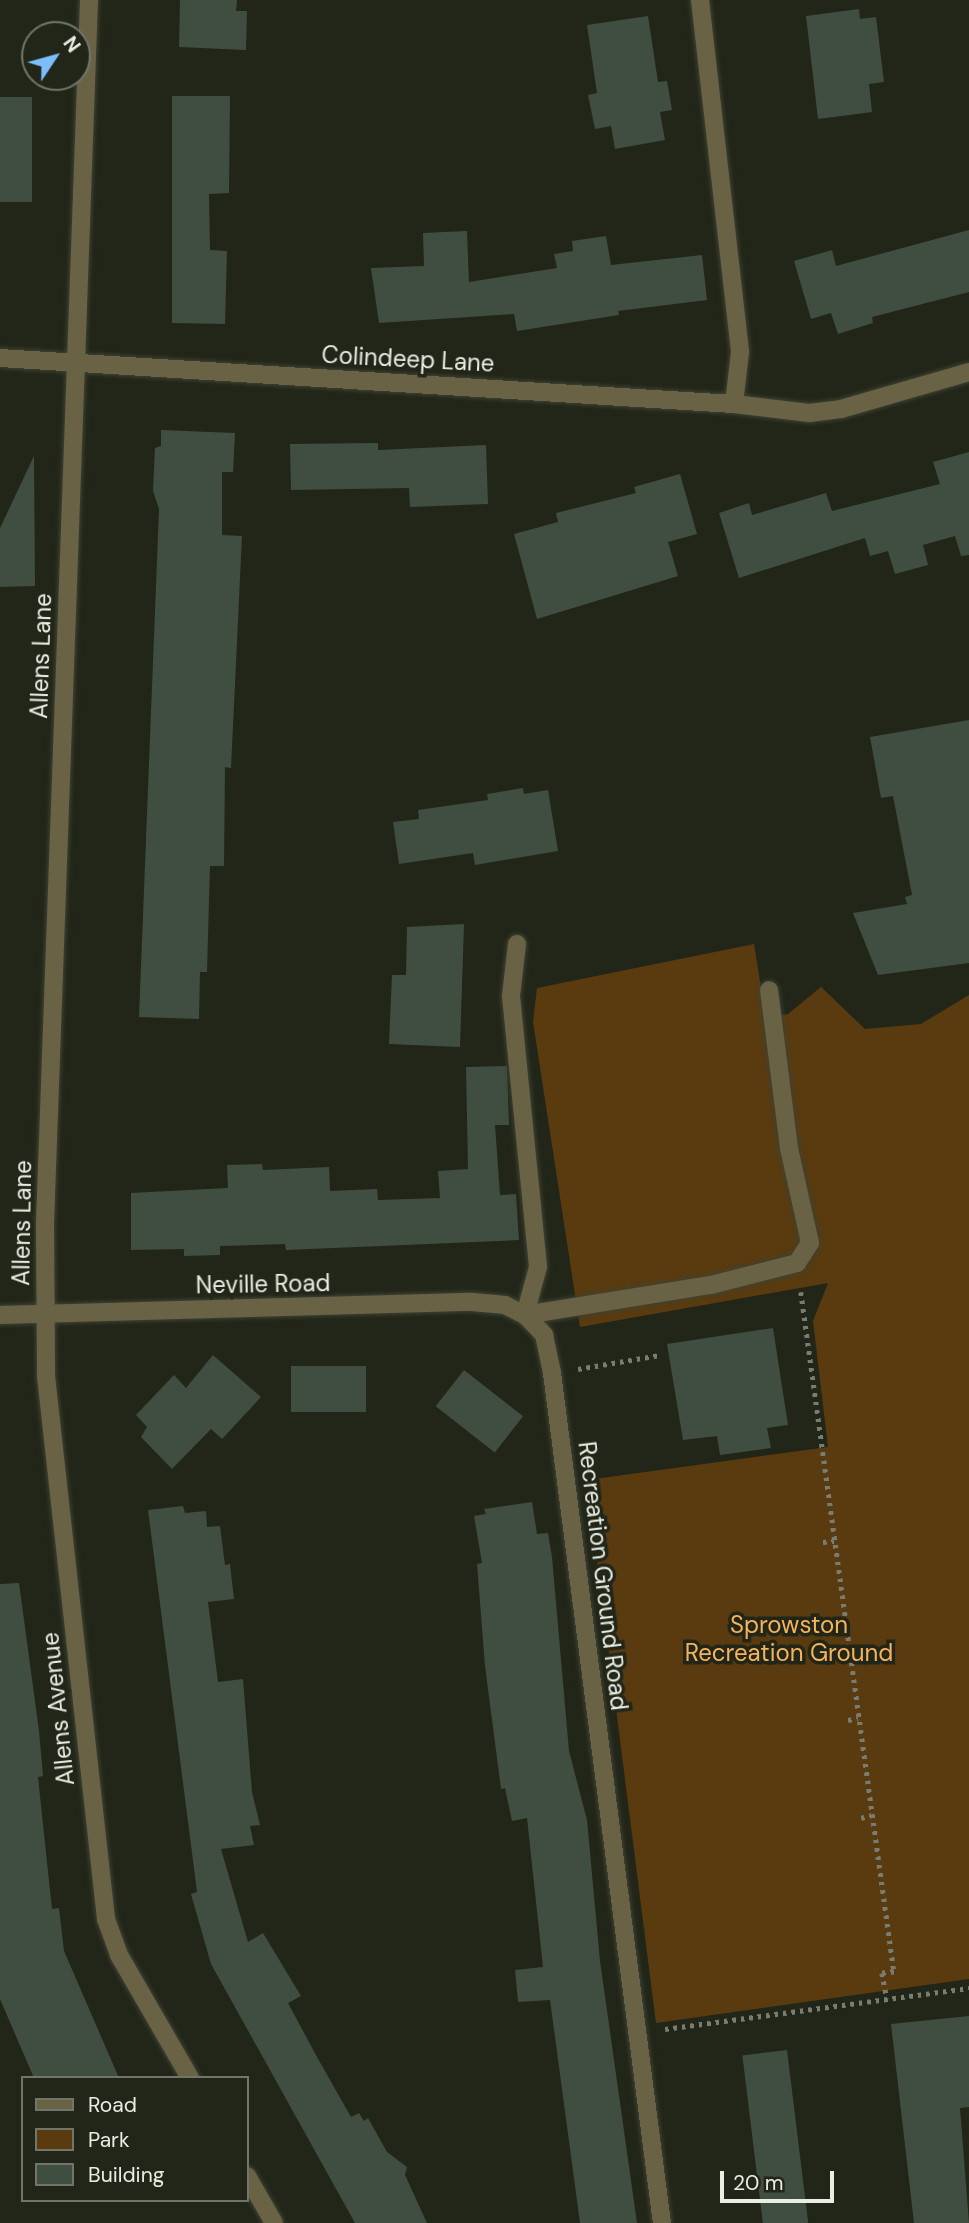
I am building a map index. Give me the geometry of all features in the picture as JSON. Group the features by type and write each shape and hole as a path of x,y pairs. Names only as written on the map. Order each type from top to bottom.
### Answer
{"street":[{"name":"Allens Lane","path":"46,1314 57,869 79,361 89,0"},
{"path":"700,0 740,352 734,404"},
{"name":"Colindeep Lane","path":"0,358 734,404 809,413 841,409 969,372"},
{"path":"517,944 511,996 538,1267 525,1315 711,1285 797,1263 810,1243 789,1148 769,990"},
{"name":"Neville Road","path":"0,1315 472,1303 505,1305 525,1315"},
{"name":"Allens Avenue","path":"46,1314 46,1376 106,1919 119,1955 189,2076"},
{"name":"Recreation Ground Road","path":"525,1315 544,1335 552,1373 662,2223"},
{"path":"248,2178 274,2223"}],"path":[{"path":"797,1263 894,1972 882,1973 887,1999"},
{"path":"552,1373 660,1354"},
{"path":"823,1542 834,1541"},
{"path":"848,1720 858,1718"},
{"path":"861,1818 872,1815"},
{"path":"639,2032 969,1988"}],"green space":[{"name":"Sprowston Recreation Ground","path":"754,944 766,1018 788,1014 821,987 865,1029 921,1024 969,995 969,1979 656,2023 587,1480 828,1447 813,1321 828,1283 580,1327 533,1022 537,988"}],"building":[{"path":"180,0 237,0 236,11 247,11 246,50 179,47"},
{"path":"859,9 860,19 876,17 884,82 869,84 872,112 818,119 806,16"},
{"path":"648,16 658,82 667,81 672,110 660,112 665,140 615,149 611,126 595,129 588,95 597,93 587,25"},
{"path":"172,96 230,96 229,193 209,194 210,250 227,251 225,324 172,323"},
{"path":"0,97 32,97 32,202 0,202"},
{"path":"969,230 969,292 872,317 873,323 838,334 831,313 811,319 794,261 832,250 836,266"},
{"path":"467,231 469,282 557,268 554,254 573,251 572,241 606,236 611,265 702,255 707,300 618,311 619,315 517,331 514,314 379,323 371,268 424,266 423,233"},
{"path":"161,430 235,433 233,472 222,472 222,535 242,536 231,768 225,767 224,866 210,866 207,972 200,972 199,1019 139,1017 159,509 153,491 155,448 161,446"},
{"path":"378,443 378,450 486,445 488,504 410,507 409,488 291,490 290,444"},
{"path":"969,452 969,555 961,556 955,536 923,545 928,565 895,574 888,551 870,556 865,538 739,578 719,513 749,503 752,515 826,493 832,511 940,484 933,462"},
{"path":"34,456 35,586 0,587 0,528"},
{"path":"680,474 697,534 668,542 678,576 537,619 514,534 558,522 556,513 636,493 634,487"},
{"path":"969,720 969,963 878,975 853,913 907,904 905,897 912,895 893,796 881,798 870,737"},
{"path":"523,788 524,794 548,790 558,851 475,865 473,853 399,864 393,822 419,819 418,810 488,800 487,794"},
{"path":"464,924 460,1047 389,1044 392,975 406,975 407,927"},
{"path":"507,1066 509,1125 495,1125 500,1195 516,1194 519,1240 286,1250 285,1244 220,1246 220,1255 184,1256 184,1249 131,1250 131,1193 228,1188 227,1165 262,1164 263,1170 329,1167 330,1191 377,1189 378,1200 440,1198 438,1171 468,1169 466,1067"},
{"path":"773,1328 788,1425 767,1428 771,1448 720,1455 717,1436 683,1440 667,1344"},
{"path":"213,1355 261,1397 222,1439 211,1429 172,1469 141,1437 147,1427 136,1415 174,1375 186,1388"},
{"path":"291,1366 366,1366 366,1412 291,1412"},
{"path":"464,1370 523,1416 495,1452 436,1406"},
{"path":"532,1502 537,1534 548,1533 552,1557 569,1751 587,1820 600,1961 637,2223 580,2223 550,2000 518,2002 515,1970 543,1967 527,1818 512,1821 505,1788 501,1789 485,1666 477,1564 482,1563 474,1516 486,1514 484,1509"},
{"path":"183,1506 185,1513 206,1511 207,1527 220,1526 225,1565 230,1564 234,1599 208,1602 218,1682 243,1679 252,1792 260,1825 250,1826 254,1845 221,1849 248,1942 263,1933 301,1996 288,2003 317,2057 351,2117 359,2113 364,2121 368,2118 387,2152 407,2167 405,2175 427,2223 355,2223 211,1964 191,1894 197,1892 148,1510"},
{"path":"19,1583 39,1731 43,1776 38,1777 52,1909 59,1908 64,1951 118,2076 33,2076 0,1999 0,1584"},
{"path":"969,2016 969,2107 960,2108 969,2223 914,2223 891,2024"},
{"path":"787,2050 808,2223 763,2223 742,2055"}]}
